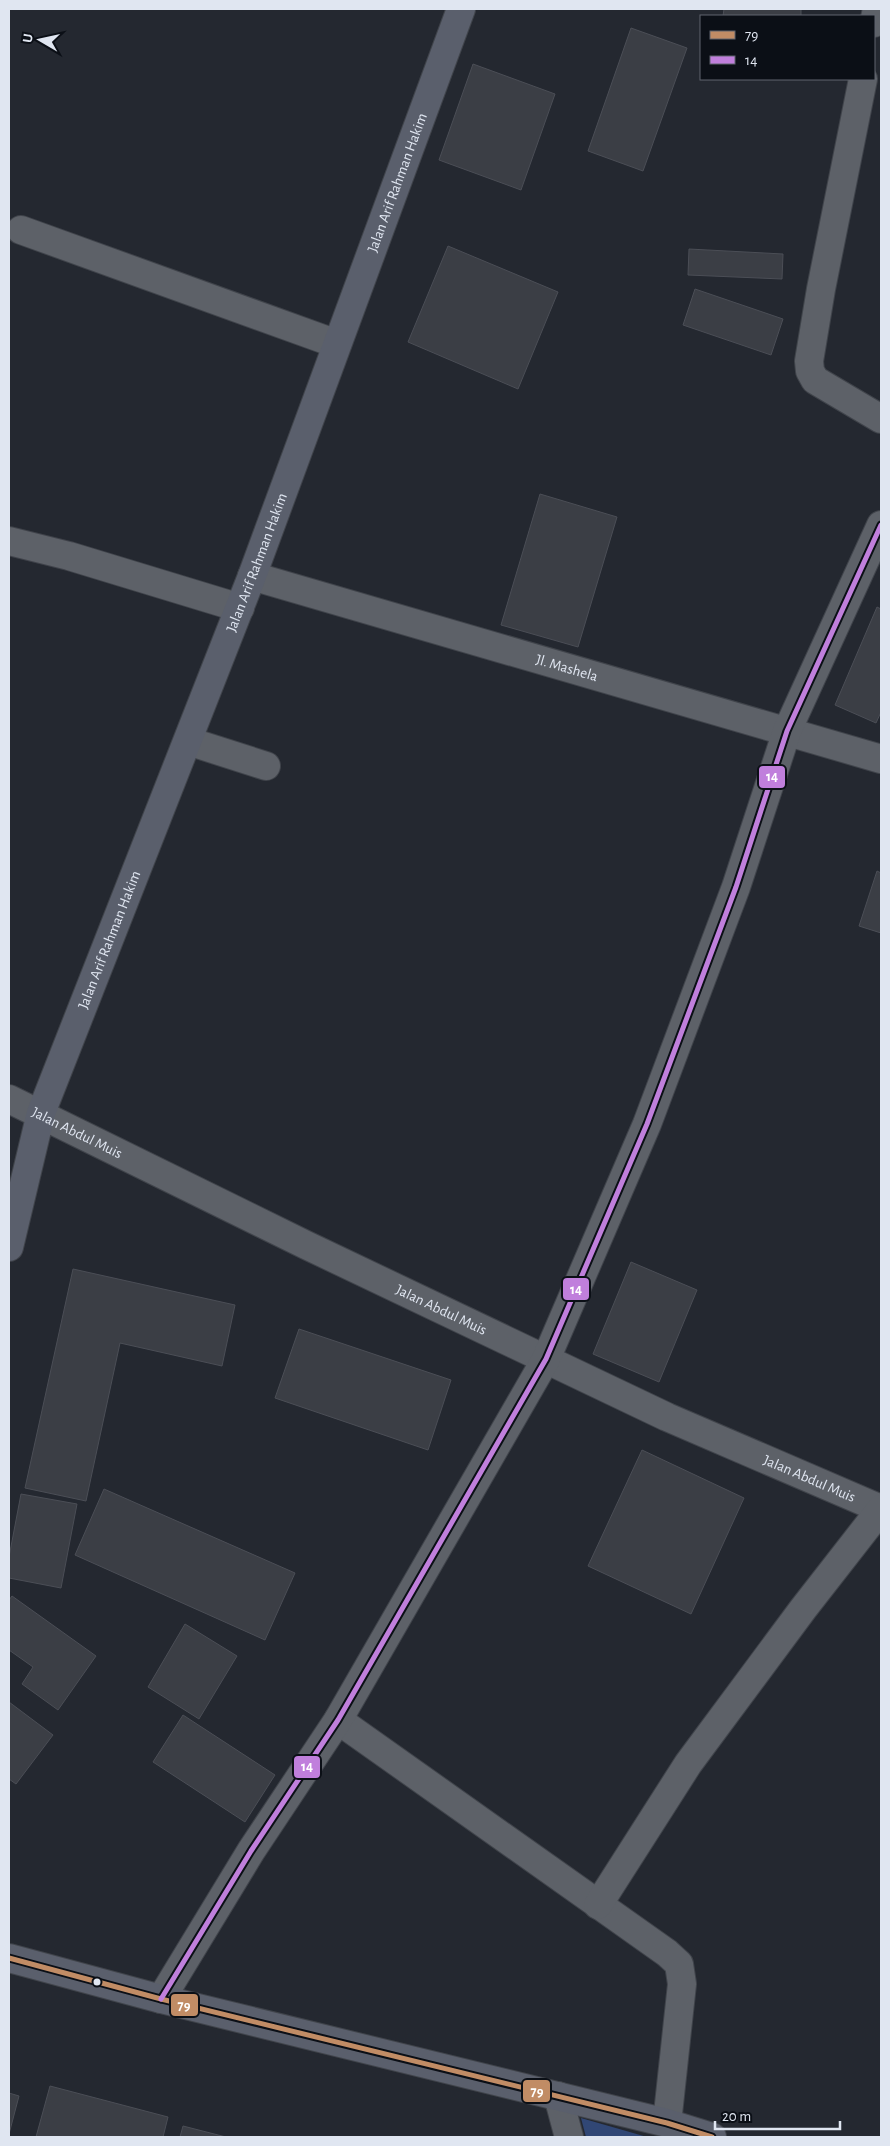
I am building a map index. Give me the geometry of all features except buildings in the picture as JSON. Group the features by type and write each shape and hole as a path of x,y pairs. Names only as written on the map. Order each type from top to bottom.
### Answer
{"main road":[{"name":"Jalan Arif Rahman Hakim","path":"9,1247 41,1113 240,608 461,9"},
{"path":"9,1958 161,1999 667,2123 712,2137"}],"street":[{"path":"863,80 821,288 809,361 810,371 814,380 881,419"},
{"path":"21,230 337,344"},
{"path":"161,1999 251,1850 338,1720 546,1359 650,1115 736,887 787,731 881,525"},
{"path":"9,542 69,556 240,608"},
{"name":"Jl. Mashela","path":"252,576 881,759"},
{"path":"188,741 266,766"},
{"name":"Jalan Abdul Muis","path":"9,1098 306,1245 667,1417 881,1509"},
{"path":"598,1905 688,1764 803,1609 881,1509"},
{"path":"338,1720 667,1953 678,1964 682,1984 667,2123"},
{"path":"558,2096 568,2137"}],"shaded area":[{"path":"581,2118 647,2137 586,2137"}],"transit line":[{"name":"14","path":"161,1999 251,1851 338,1720 546,1359 647,1124 736,887 787,731 881,525"},
{"name":"79","path":"9,1958 161,1999 667,2123 712,2137"}]}
